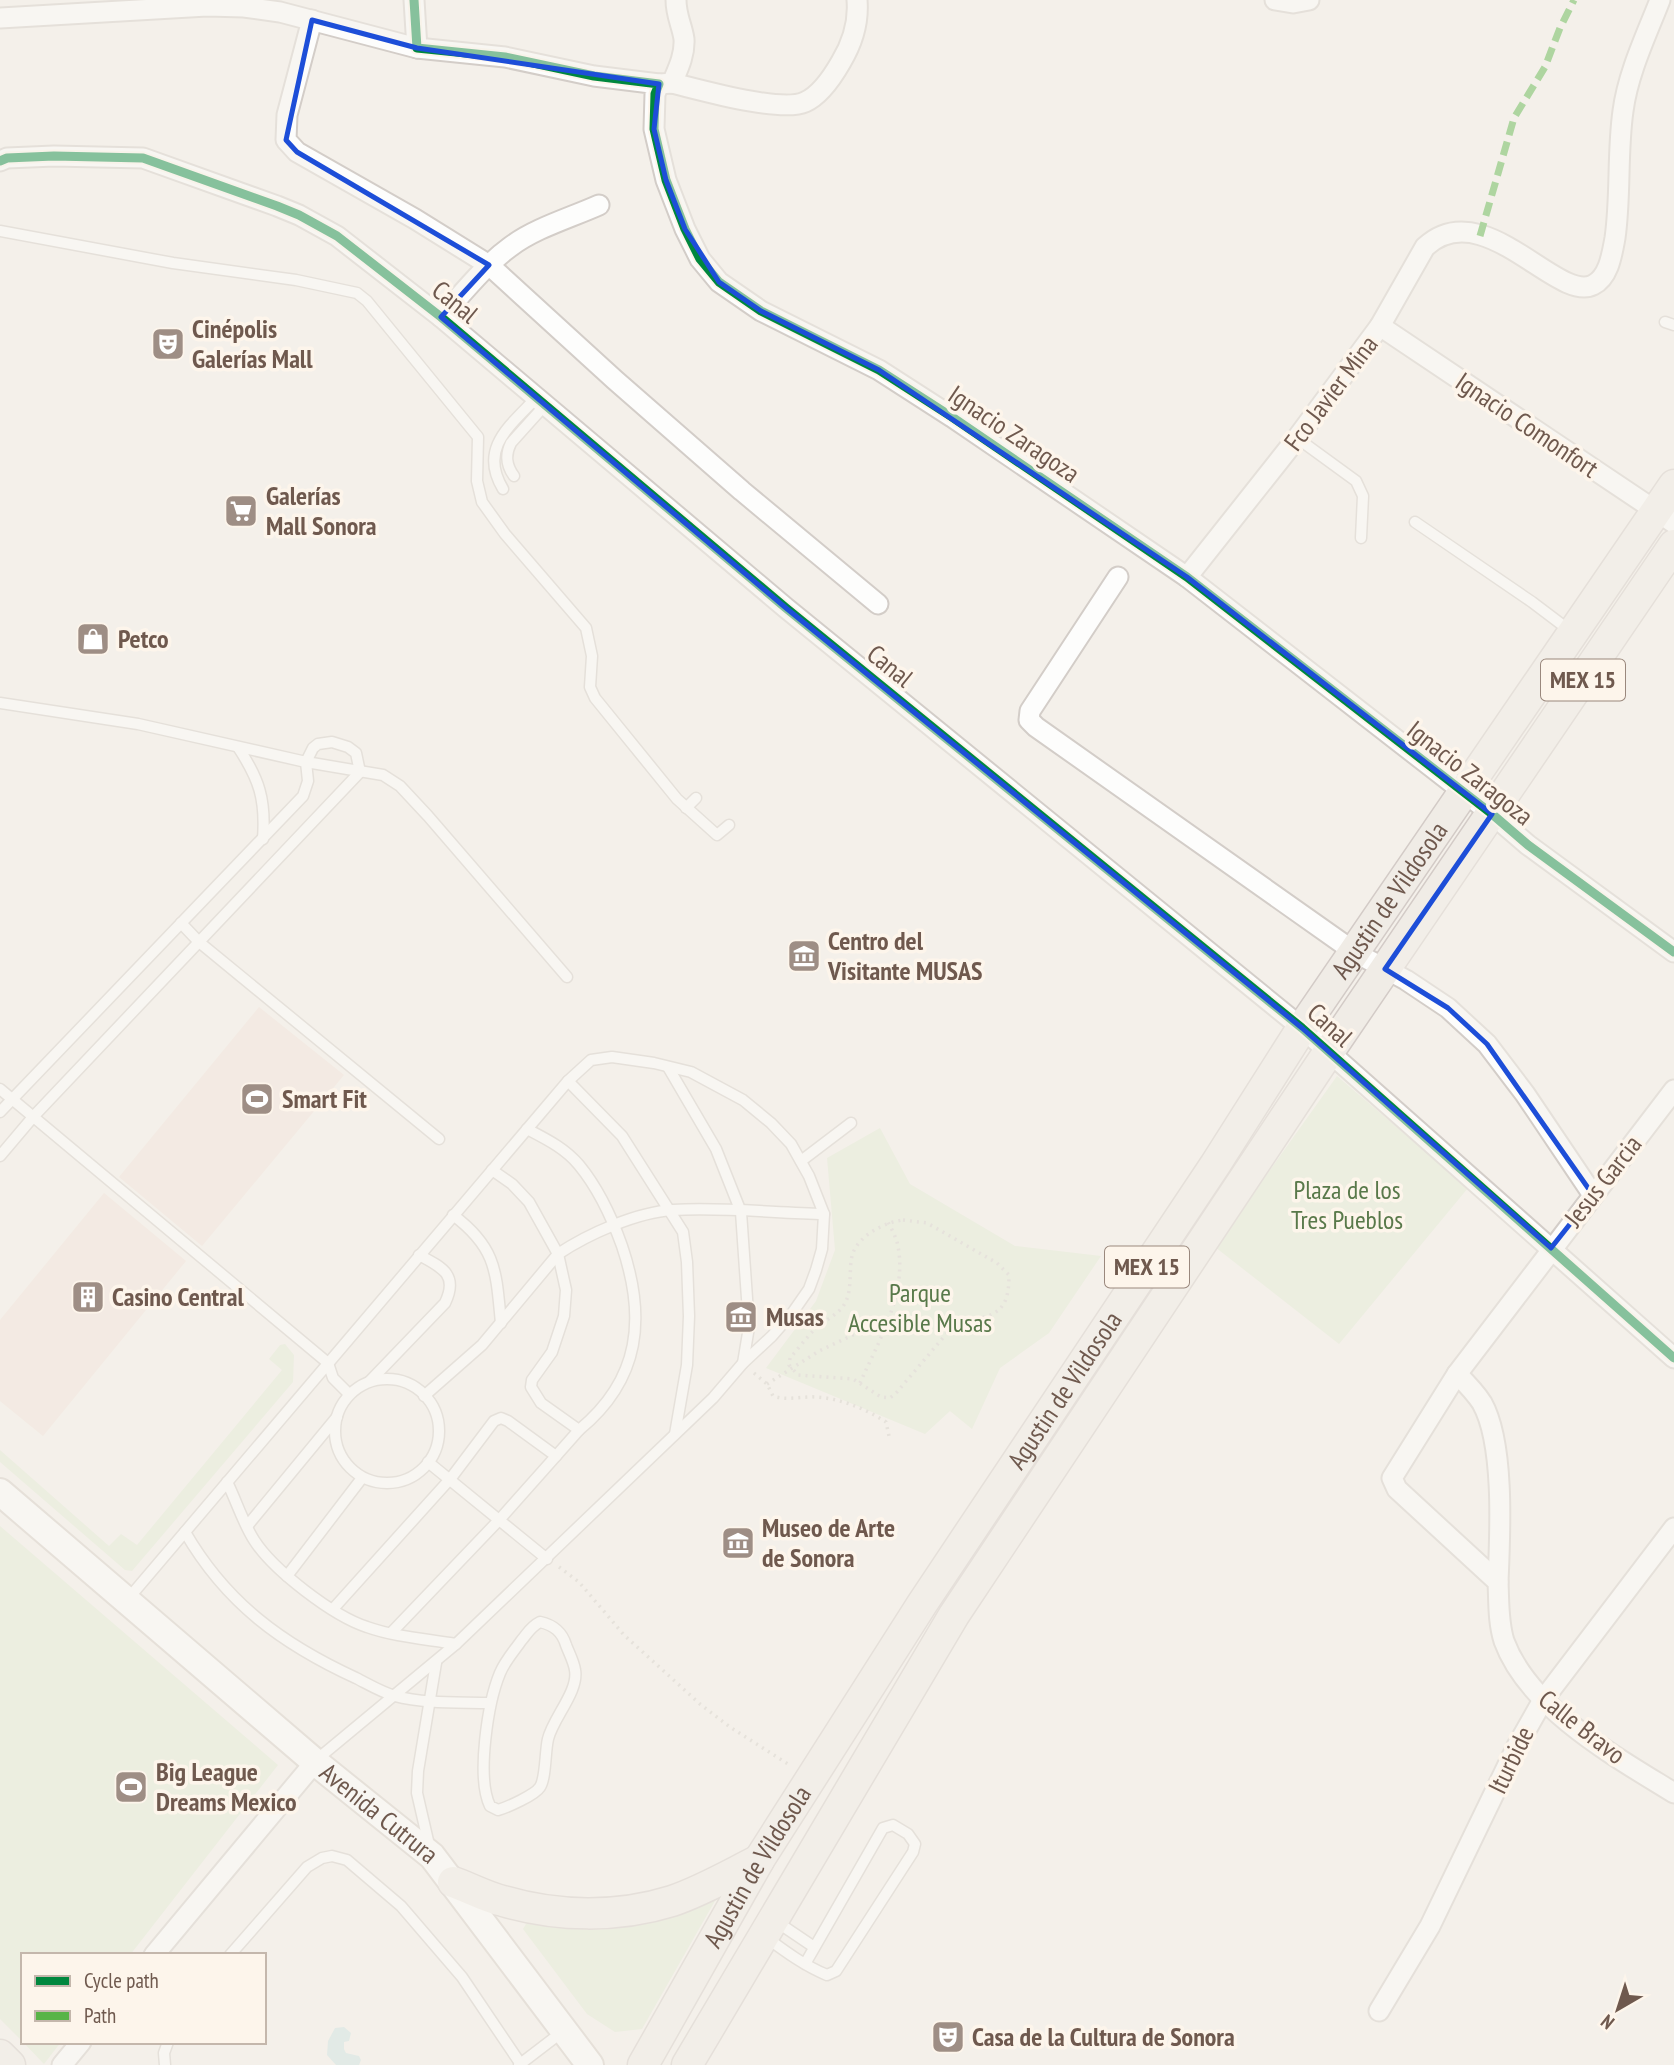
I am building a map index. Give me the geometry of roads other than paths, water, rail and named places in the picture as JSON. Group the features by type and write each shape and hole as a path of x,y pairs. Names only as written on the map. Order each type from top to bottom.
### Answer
{"main road":[{"name":"Agustin de Vildosola","path":"643,2065 759,1860 922,1604 1215,1165 1302,1028 1573,633 1665,517 1674,485"},
{"name":"Agustin de Vildosola","path":"687,2065 954,1615 1328,1052 1674,545"},
{"path":"453,1882 501,1901 528,1907 559,1912 614,1912 644,1909 674,1901 759,1860"},
{"path":"0,2055 10,2065"}],"street":[{"path":"414,0 416,48"},
{"name":"Ignacio Zaragoza","path":"676,0 676,15 684,38 684,54 654,108 654,129 666,180 685,229 700,259 719,282 761,310 878,370 952,417 1187,577 1492,814 1528,845 1674,952"},
{"path":"0,18 244,6 312,20 416,48 505,57 594,76 665,84 785,106 808,101 833,76 845,55 857,23 856,0"},
{"path":"1275,0 1293,3 1309,0"},
{"name":"Fco Javier Mina","path":"1187,577 1297,438 1380,326 1425,247 1435,238 1446,233 1480,236 1516,249 1557,278 1574,286 1585,288 1595,284 1605,272 1612,256 1616,230 1623,109 1638,56 1660,0"},
{"path":"312,20 287,115 286,140 297,152 415,219 489,265 742,491 878,604"},
{"name":"Canal","path":"4,160 54,156 143,158 277,206 318,224 337,236 441,317 786,608 1302,1028 1674,1358"},
{"path":"441,317 510,246 533,233 599,205"},
{"name":"Ignacio Comonfort","path":"1380,326 1665,517"},
{"path":"1118,577 1030,711 1029,720 1124,791 1356,953 1448,1008 1487,1044 1525,1094 1593,1195"},
{"name":"Jesus Garcia","path":"1498,1582 1392,1483 1395,1473 1457,1374 1674,1090"},
{"path":"1457,1374 1482,1403 1493,1441 1501,1513 1498,1582"},
{"name":"Avenida Cutrura","path":"0,1492 315,1762 432,1856 590,2065"},
{"name":"Iturbide","path":"1379,2011 1430,1926 1517,1746 1543,1700 1674,1528"},
{"name":"Calle Bravo","path":"1498,1582 1503,1639 1511,1658 1543,1700 1602,1746 1674,1793"},
{"path":"156,1953 315,1762"},
{"path":"62,2065 79,2044"}],"lane":[{"path":"0,231 173,263 296,280 357,293 367,301 478,437 477,481 482,502 497,524 586,628 592,656 590,687 595,698 651,759 686,808 717,835 729,825"},
{"path":"514,476 506,458 511,443 541,400"},
{"path":"503,489 498,482 493,461 495,448 501,436 541,400"},
{"path":"1297,438 1356,481 1363,496 1361,538"},
{"path":"1415,522 1573,633"},
{"path":"0,703 138,724 306,762 383,775 400,786 568,977"},
{"path":"0,1112 303,796 308,781 306,762 313,748 318,744 341,743 356,753 360,772"},
{"path":"238,747 255,773 262,793 265,818 263,839"},
{"path":"0,1156 33,1117 360,772"},
{"path":"686,808 696,798"},
{"path":"181,923 199,942 439,1139"},
{"path":"126,1601 568,1081 591,1060 625,1058 691,1072 743,1100 791,1144 824,1214 822,1249 809,1289 772,1336 743,1363 713,1398 547,1559 436,1662 315,1762"},
{"path":"668,1067 716,1149 741,1212 749,1327 743,1363"},
{"path":"568,1081 622,1136 683,1232 689,1316 687,1365 675,1435"},
{"path":"0,1089 328,1363 333,1378 349,1394"},
{"path":"801,1161 852,1123"},
{"path":"392,1632 500,1520 579,1430 604,1407 622,1378 633,1349 636,1317 633,1278 614,1224 592,1182 579,1164 558,1145 527,1129"},
{"path":"0,1149 13,1141"},
{"path":"492,1170 512,1184 529,1202 558,1254 566,1290 564,1316 552,1352 531,1387 541,1403 579,1430"},
{"path":"424,1396 482,1345 558,1254 614,1224 671,1210 824,1214"},
{"path":"453,1215 482,1241 492,1264 501,1323"},
{"path":"248,1525 338,1416 349,1394 370,1381 445,1303 450,1279 444,1269 419,1255"},
{"path":"338,1416 336,1433 341,1456 362,1478 379,1483 401,1482 417,1474 428,1462 439,1442 435,1408 414,1387 394,1380 370,1381"},
{"path":"333,1609 451,1478 494,1421 501,1418 508,1421 556,1455"},
{"path":"428,1462 451,1478 547,1559"},
{"path":"287,1576 362,1478"},
{"path":"227,1482 253,1538 287,1576 333,1609 353,1622 456,1644"},
{"path":"185,1532 201,1560 232,1597 254,1616 319,1661 394,1696 490,1703"},
{"path":"540,1622 557,1629 565,1640 575,1670 574,1685 548,1739 540,1787 534,1793 498,1810 489,1806 486,1800 484,1760 490,1703 501,1671 531,1627 540,1622"},
{"path":"432,1856 418,1793 418,1771 436,1662"},
{"path":"769,1928 805,1964 827,1975 836,1971 913,1852 915,1844 908,1834 893,1825 883,1828 805,1964"},
{"path":"232,1953 314,1861 339,1857 359,1869 401,1906 463,1977 519,2064 565,2030"},
{"path":"769,1928 814,1947"},
{"path":"165,2065 164,2053 167,2044"}],"place":[{"name":"Cinépolis Galerías Mall","path":"168,344"},
{"name":"Galerías Mall Sonora","path":"241,511"},
{"name":"Petco","path":"93,639"},
{"name":"Centro del Visitante MUSAS","path":"804,956"},
{"name":"Smart Fit","path":"257,1099"},
{"name":"Casino Central","path":"88,1297"},
{"name":"Musas","path":"741,1317"},
{"name":"Museo de Arte de Sonora","path":"738,1543"},
{"name":"Big League Dreams Mexico","path":"131,1787"},
{"name":"Casa de la Cultura de Sonora","path":"948,2037"}],"park label":[{"name":"Plaza de los Tres Pueblos","path":"1347,1205"},
{"name":"Parque Accesible Musas","path":"920,1308"}]}
